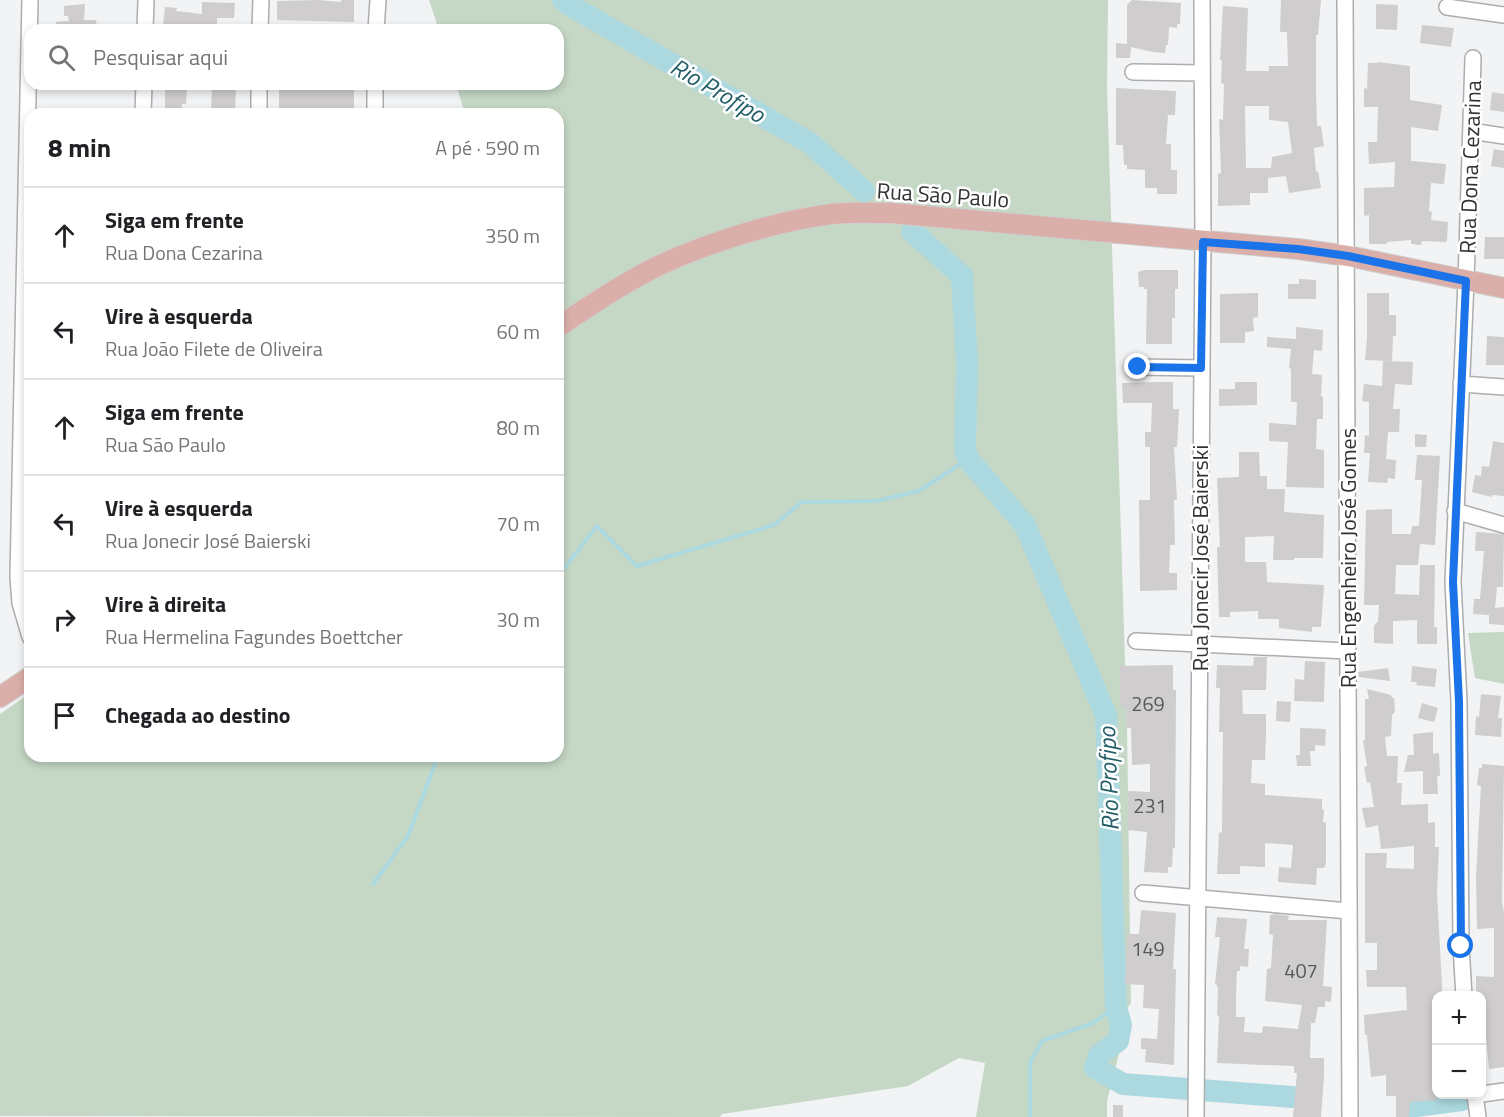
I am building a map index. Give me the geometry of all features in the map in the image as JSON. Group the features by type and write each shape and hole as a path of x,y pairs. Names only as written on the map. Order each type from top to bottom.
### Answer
{"main road":[{"name":"Rua São Paulo","path":"564,323 592,304 660,266 716,244 772,226 832,214 891,213 1298,249 1348,256 1504,288"},
{"path":"0,697 24,681"}],"street":[{"path":"30,0 30,24"},
{"path":"145,24 146,0"},
{"path":"260,24 261,0"},
{"path":"376,24 378,0"},
{"name":"Rua Jonecir José Baierski","path":"1196,1114 1203,242 1202,0"},
{"name":"Rua Engenheiro José Gomes","path":"1345,0 1348,256 1347,651 1350,1117"},
{"path":"1447,7 1504,15"},
{"name":"Rua Dona Cezarina","path":"1464,991 1461,946 1459,702 1454,619 1455,511 1466,281 1473,58"},
{"path":"1133,72 1202,73"},
{"path":"29,90 29,108"},
{"path":"143,108 144,90"},
{"path":"259,90 259,108"},
{"path":"375,90 375,108"},
{"path":"1471,131 1504,136"},
{"path":"1138,367 1201,368"},
{"path":"1461,384 1504,387"},
{"path":"1455,511 1504,525"},
{"path":"24,520 18,577 20,603 24,617"},
{"path":"1136,642 1347,651"},
{"path":"1143,893 1349,911"},
{"path":"1486,1093 1504,1091"},
{"path":"1476,1099 1478,1117"}],"green space":[{"path":"429,0 1108,0 1107,87 1127,726 1131,1003 1110,1032 1119,1054 1107,1101 1107,1117 976,1117 985,1063 959,1058 908,1086 722,1114 720,1117 0,1116 0,714 24,697 24,762 564,762 564,108 463,108 458,90 564,90 564,24 437,24"},
{"path":"1504,632 1504,684 1475,678 1468,633"}],"building":[{"path":"341,0 354,0 354,22 277,20 277,1 341,2"},
{"path":"1132,0 1181,3 1180,24 1177,24 1177,28 1169,27 1165,53 1131,47 1130,58 1116,58 1116,43 1127,44 1127,5"},
{"path":"1281,0 1321,0 1318,35 1316,35 1316,90 1317,126 1321,126 1324,146 1314,148 1316,172 1318,171 1321,188 1289,193 1286,176 1268,178 1268,193 1250,193 1250,205 1218,206 1218,174 1221,173 1219,119 1223,120 1224,84 1221,83 1222,60 1220,60 1223,6 1248,8 1246,71 1269,71 1269,66 1288,66 1287,32 1280,32","holes":["1245,106 1269,106 1269,120 1288,122 1292,153 1272,157 1271,168 1246,168"]},
{"path":"202,2 235,3 234,18 217,18 217,24 163,24 165,7 177,8 176,11 202,14"},
{"path":"85,4 84,20 96,20 96,24 56,24 56,22 69,21 68,16 64,16 64,6"},
{"path":"1376,4 1398,5 1397,30 1376,29"},
{"path":"1422,25 1454,28 1451,47 1420,43"},
{"path":"1368,63 1410,66 1410,100 1442,105 1438,131 1411,127 1411,161 1446,164 1444,184 1431,183 1429,211 1432,212 1431,220 1448,222 1447,241 1445,242 1422,241 1421,245 1411,244 1411,240 1369,244 1369,215 1364,216 1364,188 1394,187 1395,162 1369,164 1368,142 1377,142 1378,107 1364,107 1364,88 1367,89"},
{"path":"1116,88 1176,91 1175,115 1168,115 1166,144 1171,144 1171,170 1177,170 1177,194 1157,194 1157,188 1145,188 1145,170 1127,169 1127,165 1124,165 1123,145 1116,145"},
{"path":"165,90 187,90 186,104 182,104 182,108 165,108"},
{"path":"212,90 236,90 235,108 211,108"},
{"path":"279,90 354,90 354,108 279,108"},
{"path":"1492,92 1504,94 1504,112 1490,110"},
{"path":"1494,149 1504,151 1504,168 1491,166"},
{"path":"1485,237 1504,237 1504,259 1484,259"},
{"path":"1178,270 1178,289 1175,289 1175,318 1172,318 1172,344 1146,344 1147,289 1139,287 1138,272"},
{"path":"1299,279 1316,280 1316,299 1288,299 1288,284 1299,284"},
{"path":"1258,293 1258,317 1253,318 1254,331 1245,332 1245,343 1220,343 1220,294"},
{"path":"1367,293 1389,293 1389,315 1396,315 1396,336 1393,336 1392,361 1365,360"},
{"path":"1296,327 1323,330 1322,351 1314,350 1312,374 1322,375 1323,419 1317,419 1316,449 1324,450 1324,488 1286,487 1288,442 1269,441 1269,423 1296,425 1297,402 1291,402 1291,369 1289,368 1291,349 1267,347 1267,337 1296,339"},
{"path":"1487,336 1504,337 1504,365 1486,365"},
{"path":"1383,361 1413,362 1412,385 1395,384 1393,409 1400,409 1399,432 1388,432 1386,459 1396,460 1395,479 1388,478 1387,483 1368,482 1370,453 1364,453 1365,435 1369,436 1369,402 1362,401 1364,384 1382,386"},
{"path":"1173,382 1173,409 1179,409 1177,447 1174,447 1177,500 1174,500 1175,545 1170,545 1169,573 1177,573 1177,590 1140,591 1139,500 1150,500 1150,447 1145,447 1145,432 1151,432 1152,403 1123,403 1122,383"},
{"path":"1235,382 1257,382 1257,405 1219,406 1219,389 1235,389"},
{"path":"1415,434 1427,435 1426,447 1415,447"},
{"path":"1493,441 1504,443 1504,496 1492,495 1492,497 1472,492 1475,475 1481,476 1482,466 1489,467"},
{"path":"1239,452 1259,452 1260,476 1267,476 1267,489 1285,489 1284,512 1324,515 1323,558 1273,560 1274,536 1245,537 1245,562 1266,562 1267,582 1324,585 1321,627 1312,627 1312,632 1279,628 1279,619 1258,619 1258,611 1230,612 1230,617 1219,617 1217,547 1220,547 1217,478 1239,477"},
{"path":"1417,455 1440,456 1435,545 1420,544 1418,565 1396,565 1395,594 1419,595 1420,565 1435,565 1434,627 1437,627 1437,644 1417,644 1417,620 1393,621 1393,644 1374,643 1374,626 1378,621 1379,605 1364,605 1366,510 1392,509 1392,534 1411,534 1412,526 1419,526 1422,480 1415,480"},
{"path":"1476,532 1504,534 1503,587 1497,587 1495,608 1504,607 1504,625 1489,624 1489,615 1473,614 1474,599 1480,599 1484,551 1475,551"},
{"path":"1254,657 1267,657 1266,690 1242,690 1243,714 1266,714 1266,737 1265,760 1252,760 1251,783 1265,784 1265,795 1322,799 1323,822 1326,823 1326,863 1324,868 1317,868 1316,885 1278,882 1279,867 1291,868 1293,845 1265,843 1265,867 1240,866 1240,874 1217,874 1219,832 1222,833 1223,732 1219,732 1220,688 1216,688 1217,665 1253,666"},
{"path":"1305,661 1325,662 1324,702 1294,701 1295,679 1304,680"},
{"path":"1173,665 1173,690 1176,690 1175,848 1173,848 1172,867 1168,867 1168,873 1144,872 1147,832 1128,830 1128,791 1150,792 1150,764 1132,765 1131,728 1127,728 1126,707 1120,707 1120,666"},
{"path":"1412,666 1437,669 1435,687 1416,685 1417,682 1411,682"},
{"path":"1388,668 1390,681 1358,677 1358,672"},
{"path":"1367,689 1391,695 1394,698 1395,712 1392,715 1391,736 1385,737 1387,756 1398,756 1397,783 1402,783 1401,805 1428,804 1428,823 1435,822 1435,847 1439,847 1437,892 1442,991 1432,991 1432,1099 1437,1100 1410,1102 1409,1117 1396,1117 1396,1096 1386,1096 1386,1075 1371,1077 1367,1035 1365,1035 1364,1015 1407,1010 1406,987 1367,987 1366,970 1377,970 1377,943 1365,943 1365,853 1387,853 1386,868 1414,869 1414,846 1381,849 1378,825 1366,828 1362,808 1374,807 1370,782 1367,783 1364,767 1367,766 1363,740 1365,740 1365,699 1369,699"},
{"path":"1481,694 1501,696 1498,718 1502,718 1501,737 1475,735"},
{"path":"1277,701 1291,702 1290,722 1276,721"},
{"path":"1422,703 1438,708 1434,722 1418,718"},
{"path":"1300,728 1326,729 1325,746 1315,745 1315,751 1310,751 1311,766 1297,766 1296,755 1300,755"},
{"path":"1433,732 1433,754 1439,753 1438,794 1423,794 1423,771 1404,772 1408,755 1414,755 1413,734"},
{"path":"1482,764 1504,766 1502,901 1504,913 1504,1067 1489,1069 1486,991 1476,991 1476,976 1494,977 1494,928 1477,929 1476,876 1481,786 1477,785 1479,768 1482,768"},
{"path":"1141,910 1176,913 1173,969 1176,969 1174,1065 1145,1062 1146,1049 1141,1049 1141,1038 1157,1039 1159,1009 1143,1008 1144,985 1125,984 1127,934 1139,934"},
{"path":"1270,915 1289,916 1288,920 1327,920 1323,986 1332,987 1331,1002 1325,1001 1325,1007 1318,1007 1315,1023 1311,1023 1310,1058 1324,1058 1321,1117 1293,1117 1297,1073 1294,1073 1294,1066 1217,1063 1219,1016 1217,1015 1218,990 1215,984 1220,937 1215,937 1217,917 1247,919 1244,949 1249,949 1248,967 1240,966 1240,971 1237,971 1236,996 1236,1017 1245,1017 1244,1032 1262,1033 1263,1026 1298,1029 1302,1005 1265,1001 1267,969 1271,968 1273,935 1269,934"},
{"path":"1113,1105 1123,1105 1123,1117 1113,1117"}],"waterway":[{"name":"Rio Profipo","path":"563,0 810,143 864,191"},
{"name":"Rio Profipo","path":"912,231 962,276 967,363 965,450 968,459 1025,525 1106,715 1116,1007 1121,1025 1118,1041 1099,1055 1095,1068 1123,1084 1292,1097"},
{"path":"564,568 597,526 637,566 774,525 802,502 876,501 919,491 968,459"},
{"path":"373,884 408,836 436,762"},
{"path":"1030,1117 1030,1062 1042,1041 1093,1023 1116,1007"},
{"name":"Rio Profipo","path":"1409,1107 1462,1100"}],"route":[{"path":"1138,367 1201,368 1203,242 1298,249 1348,256 1466,281 1453,582 1459,702 1461,946"}]}
